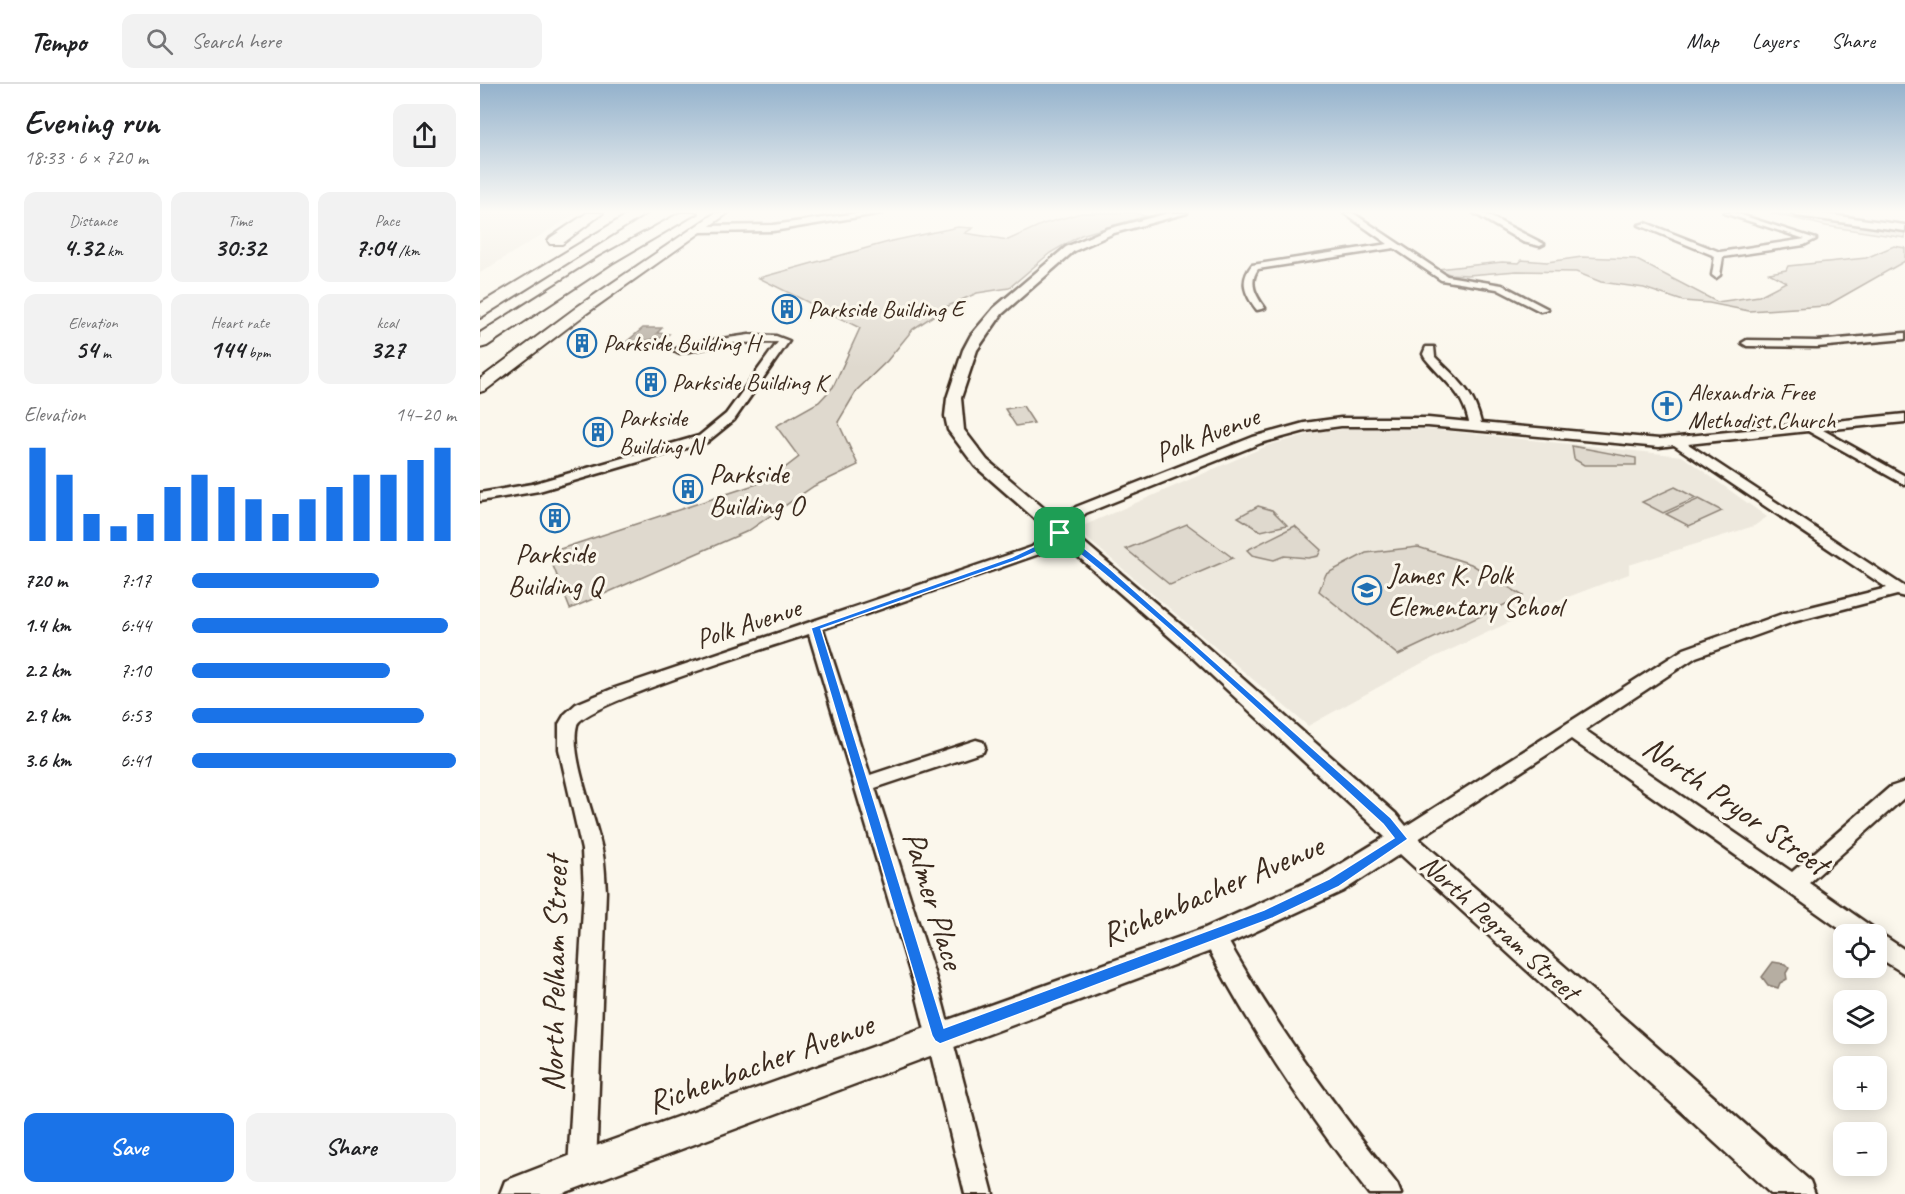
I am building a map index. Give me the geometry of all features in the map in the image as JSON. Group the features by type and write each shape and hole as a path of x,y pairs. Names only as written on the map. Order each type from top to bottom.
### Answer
{"highway":[{"path":"480,298 535,265"},
{"path":"480,312 556,265"},
{"path":"480,321 565,265"},
{"path":"480,336 580,265"},
{"path":"480,342 599,265"}],"main road":[{"path":"480,387 582,310 647,265"}],"street":[{"name":"North Pegram Street","path":"1052,265 998,311 976,338 970,350 954,398 953,416 956,430 981,464 1107,571 1287,730 1387,821 1402,839 1797,1194"},
{"path":"1260,308 1249,291 1250,272 1255,267 1269,265"},
{"path":"1424,265 1444,278 1499,287 1543,309"},
{"path":"1716,275 1718,265"},
{"path":"1747,343 1817,344 1905,336"},
{"path":"480,497 534,488 703,440 730,417 784,342 776,338 760,339 703,344 678,350"},
{"path":"1430,349 1430,358 1467,396 1476,427"},
{"name":"Polk Avenue","path":"575,715 618,693 1015,559 1051,542 1060,533 1060,526 1068,517 1081,510 1283,432 1322,424 1370,420 1635,442 1677,442 1905,418"},
{"path":"1811,428 1905,481"},
{"path":"1677,442 1902,591"},
{"name":"Richenbacher Avenue","path":"518,1194 582,1168 1214,937 1333,883 1690,653 1778,621 1902,591"},
{"name":"Palmer Place","path":"815,628 865,784 940,1036 979,1194"},
{"name":"North Pelham Street","path":"575,715 568,724 567,730 571,766 592,851 595,891 582,1168"},
{"name":"North Pryor Street","path":"1571,729 1849,924"},
{"path":"865,784 976,747"},
{"path":"1792,885 1897,792 1905,789"},
{"path":"1214,937 1243,994 1282,1055 1320,1111 1387,1194"},
{"path":"1887,951 1905,963"}],"shaded area":[{"path":"480,265 493,265 480,273"},
{"path":"806,265 1036,265 1009,288 977,293 948,306 913,329 887,361 857,390 838,422 858,465 814,486 748,531 570,609 548,553 769,480 799,457 776,426 819,402 833,387 860,328 759,278"},
{"path":"1476,265 1646,265 1717,302 1759,296 1786,282 1769,273 1786,270 1788,266 1898,265 1826,306 1749,311 1709,303 1683,301 1644,288 1601,282 1576,272 1517,271 1468,275 1449,274 1437,269"},
{"path":"643,328 662,328 657,333 669,334 642,343 625,343"},
{"path":"1023,406 1034,423 1016,426 1005,409"},
{"name":"James K. Polk Elementary School","path":"1359,428 1437,430 1682,456 1767,517 1754,526 1629,565 1629,574 1544,606 1422,663 1308,726 1076,529 1269,445 1321,431"},
{"path":"1572,446 1636,458 1636,465 1584,465 1574,459"},
{"path":"1675,487 1696,498 1663,513 1642,502"},
{"path":"1699,499 1722,511 1689,526 1666,514"},
{"path":"1258,506 1272,510 1287,525 1261,531 1238,517"},
{"path":"1187,524 1233,558 1170,585 1126,549"},
{"path":"1295,526 1321,550 1318,556 1308,558 1284,556 1274,560 1252,555 1247,550"},
{"path":"1418,547 1471,564 1523,596 1398,655 1319,591 1326,574 1366,553"},
{"path":"1773,962 1785,964 1789,968 1786,973 1787,979 1780,983 1778,988 1768,985 1762,977"}],"place":[{"name":"Parkside Building E","path":"787,309"},
{"name":"Parkside Building H","path":"582,343"},
{"name":"Parkside Building K","path":"651,382"},
{"name":"Alexandria Free Methodist Church","path":"1667,406"},
{"name":"Parkside Building N","path":"598,432"},
{"name":"Parkside Building O","path":"688,489"},
{"name":"Parkside Building Q","path":"555,518"},
{"name":"James K. Polk Elementary School","path":"1367,590"}],"route":[{"path":"1060,533 1107,571 1287,730 1387,821 1402,839 1333,883 1269,914 1214,937 940,1036 865,784 815,628 1015,559 1051,542 1060,533"}]}
